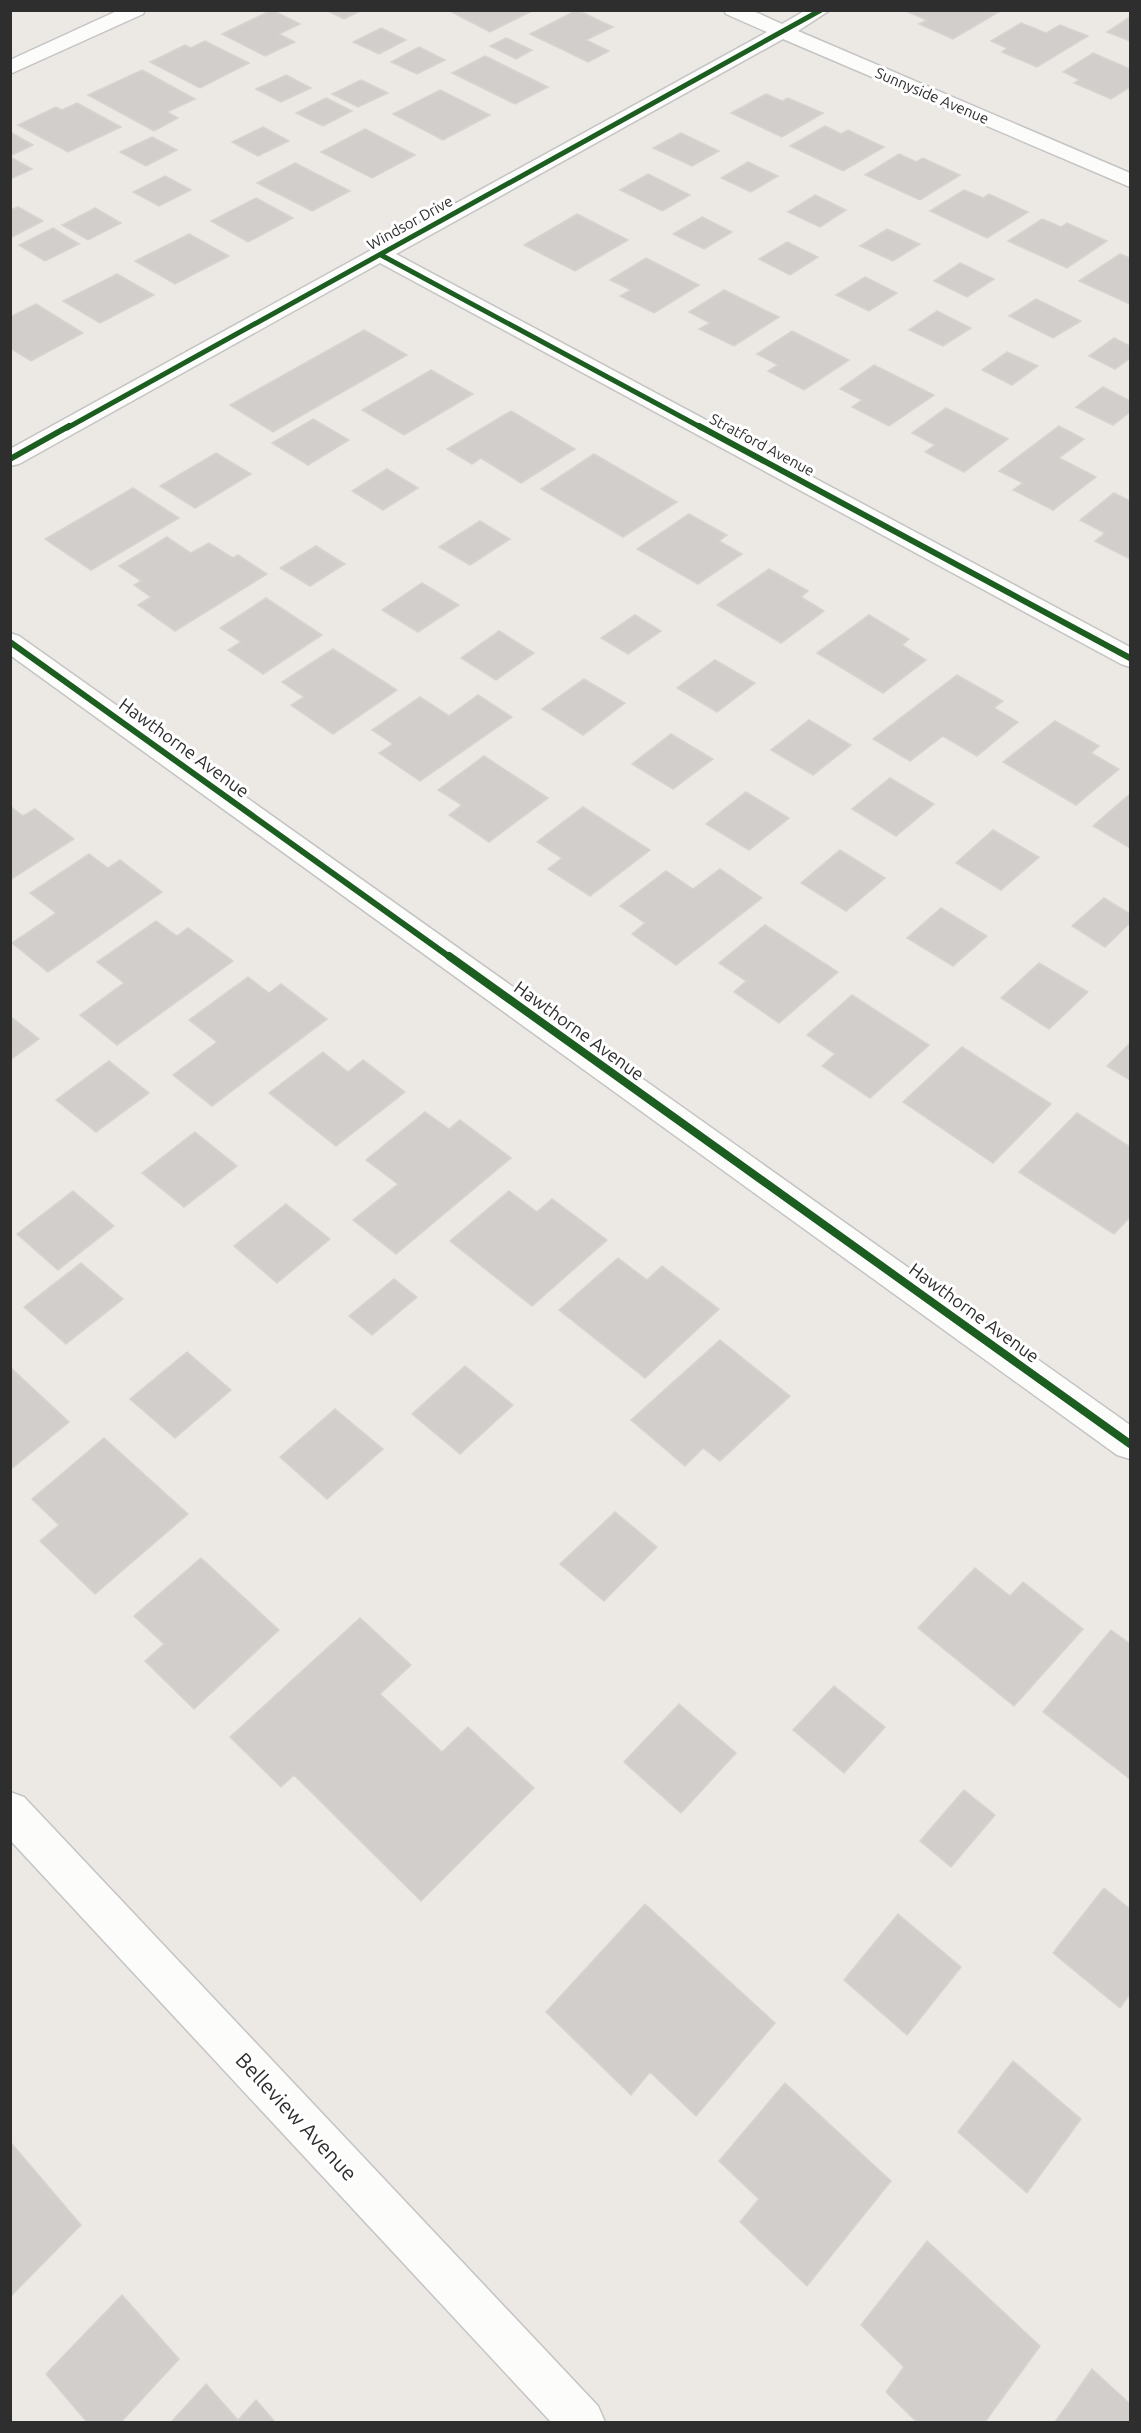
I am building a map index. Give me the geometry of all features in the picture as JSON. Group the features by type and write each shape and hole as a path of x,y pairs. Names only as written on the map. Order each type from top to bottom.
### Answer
{"street":[{"path":"10,68 136,10"},
{"name":"Sunnyside Avenue","path":"733,10 1131,181"},
{"name":"Windsor Drive","path":"10,459 821,10"},
{"name":"Stratford Avenue","path":"381,255 1131,658"},
{"name":"Hawthorne Avenue","path":"10,642 1131,1444"},
{"name":"Belleview Avenue","path":"10,1811 582,2422"}],"building":[{"path":"272,10 300,24 279,34 295,42 265,56 222,34"},
{"path":"326,10 362,10 344,19"},
{"path":"448,10 534,10 490,32"},
{"path":"577,10 613,27 586,40 609,51 588,62 530,34"},
{"path":"910,10 1002,10 953,39 919,24 927,20 908,12"},
{"path":"1130,17 1130,41 1107,32"},
{"path":"1021,23 1046,33 1060,25 1088,36 1037,67 1002,52 1007,48 991,41"},
{"path":"381,28 406,40 379,54 353,42"},
{"path":"506,38 532,50 516,59 490,46"},
{"path":"205,41 249,63 200,88 150,62 185,45 191,48"},
{"path":"419,47 445,60 417,74 391,62"},
{"path":"1093,53 1130,69 1130,87 1111,99 1074,83 1080,80 1063,72"},
{"path":"485,56 548,87 515,104 452,73"},
{"path":"142,70 195,99 167,112 178,118 154,131 88,95"},
{"path":"286,75 311,88 281,102 256,89"},
{"path":"361,80 388,93 358,107 332,94"},
{"path":"440,90 490,115 443,140 393,114"},
{"path":"766,94 782,101 788,98 823,113 782,137 731,113"},
{"path":"326,98 352,111 323,126 296,113"},
{"path":"77,103 121,127 68,152 18,125 56,107 62,110"},
{"path":"825,126 841,134 848,130 884,147 843,171 790,146"},
{"path":"263,127 289,141 258,156 232,142"},
{"path":"365,129 415,155 372,178 321,152"},
{"path":"10,132 33,145 10,156"},
{"path":"681,133 719,151 692,166 653,148"},
{"path":"152,137 177,150 146,166 120,152"},
{"path":"899,154 916,162 923,158 960,175 920,200 865,175"},
{"path":"10,157 32,169 10,179"},
{"path":"748,162 778,176 751,192 721,178"},
{"path":"295,163 350,191 312,211 257,183"},
{"path":"648,174 690,195 662,211 620,190"},
{"path":"165,176 191,190 159,206 133,192"},
{"path":"964,190 983,198 989,194 1028,212 987,238 930,211"},
{"path":"815,195 846,210 820,227 788,212"},
{"path":"256,198 293,218 248,242 211,221"},
{"path":"18,207 43,221 10,238 10,210"},
{"path":"95,208 121,223 88,240 62,225"},
{"path":"577,214 628,240 575,271 524,245"},
{"path":"702,217 732,232 704,249 673,234"},
{"path":"1042,219 1061,227 1067,223 1107,241 1067,268 1008,241"},
{"path":"53,228 79,244 45,261 19,245"},
{"path":"887,229 920,244 893,261 860,246"},
{"path":"189,234 229,256 175,284 135,261"},
{"path":"787,242 818,257 790,275 759,259"},
{"path":"1120,254 1130,258 1130,304 1079,281"},
{"path":"646,258 699,285 654,313 620,296 631,290 610,280"},
{"path":"960,263 994,279 967,297 934,281"},
{"path":"117,274 154,295 100,323 63,301"},
{"path":"865,277 897,293 869,311 836,295"},
{"path":"724,290 779,317 734,346 699,329 710,323 689,312"},
{"path":"1036,299 1081,321 1053,338 1009,316"},
{"path":"36,304 83,333 31,361 10,348 10,317"},
{"path":"937,311 971,328 943,346 909,330"},
{"path":"364,330 407,355 273,432 230,405"},
{"path":"792,331 849,360 804,390 768,371 778,365 757,354"},
{"path":"1114,338 1130,346 1130,358 1115,369 1089,356"},
{"path":"1007,352 1038,366 1012,385 982,370"},
{"path":"874,365 934,395 889,426 852,407 862,400 840,389"},
{"path":"431,370 473,394 404,435 362,410"},
{"path":"1103,387 1130,401 1130,412 1113,425 1076,407"},
{"path":"946,408 1008,439 964,472 925,452 935,445 912,433"},
{"path":"511,411 575,449 521,483 481,458 472,464 447,449"},
{"path":"313,419 349,440 308,465 272,443"},
{"path":"1059,426 1084,439 1059,458 1096,477 1053,510 1013,490 1023,483 999,471"},
{"path":"216,453 251,474 195,508 160,486"},
{"path":"594,454 677,502 623,537 541,489"},
{"path":"387,469 418,488 383,510 352,491"},
{"path":"133,488 179,518 91,570 45,539"},
{"path":"1114,493 1130,501 1130,559 1095,541 1105,533 1080,520"},
{"path":"689,514 727,535 719,541 742,554 698,584 637,549"},
{"path":"480,521 510,539 470,565 439,547"},
{"path":"167,537 191,553 209,543 233,558 238,555 267,574 175,631 138,605 151,597 134,585 141,581 119,566"},
{"path":"316,546 345,564 310,586 280,568"},
{"path":"769,569 808,591 801,597 824,611 781,643 717,605"},
{"path":"422,583 459,605 418,632 382,610"},
{"path":"266,598 322,635 263,674 228,650 241,642 220,628"},
{"path":"635,615 661,631 628,654 601,638"},
{"path":"869,615 909,639 902,645 926,660 883,693 817,653"},
{"path":"499,631 534,653 496,680 461,658"},
{"path":"333,649 397,690 333,734 291,705 304,697 282,682"},
{"path":"715,660 755,683 717,712 677,688"},
{"path":"957,675 1003,701 994,708 1018,722 977,756 943,736 910,761 873,739"},
{"path":"584,679 625,703 583,735 542,709"},
{"path":"478,695 512,717 420,781 379,753 393,744 372,730 420,697 449,716"},
{"path":"809,720 851,745 813,775 771,750"},
{"path":"1055,721 1099,746 1091,753 1119,769 1076,805 1003,762"},
{"path":"671,734 713,759 673,789 632,764"},
{"path":"484,756 548,798 489,842 449,815 462,805 438,790"},
{"path":"890,778 934,804 896,836 852,809"},
{"path":"746,792 789,818 749,850 706,824"},
{"path":"1130,794 1130,848 1093,826"},
{"path":"10,806 23,816 35,809 74,839 10,880"},
{"path":"583,807 650,850 590,896 548,869 562,858 537,842"},
{"path":"993,830 1039,857 1001,890 956,863"},
{"path":"840,850 885,878 846,911 801,883"},
{"path":"89,854 108,868 120,860 162,892 48,972 12,943 56,913 30,893"},
{"path":"720,869 762,898 676,965 632,934 645,923 620,906 666,871 693,889"},
{"path":"1104,898 1130,914 1130,923 1105,947 1072,926"},
{"path":"941,908 987,936 953,966 907,938"},
{"path":"156,921 177,936 188,928 233,961 117,1045 80,1015 124,983 97,962"},
{"path":"765,925 838,972 779,1023 734,992 746,981 719,963"},
{"path":"1039,963 1088,992 1049,1029 1001,998"},
{"path":"248,977 269,993 281,984 327,1019 212,1106 173,1075 217,1042 189,1020"},
{"path":"852,995 929,1045 870,1098 822,1066 835,1054 807,1035"},
{"path":"10,1016 39,1039 10,1060"},
{"path":"1130,1043 1130,1080 1107,1066"},
{"path":"962,1047 1051,1104 993,1163 903,1102"},
{"path":"323,1052 348,1072 363,1060 405,1092 336,1146 269,1093"},
{"path":"109,1061 149,1093 96,1132 56,1100"},
{"path":"425,1112 449,1129 460,1120 511,1158 396,1254 353,1220 398,1184 366,1160"},
{"path":"1077,1113 1130,1147 1130,1217 1114,1234 1019,1172"},
{"path":"195,1132 237,1166 184,1207 142,1173"},
{"path":"73,1191 114,1226 58,1270 17,1234"},
{"path":"509,1191 537,1212 552,1199 607,1240 532,1306 450,1241"},
{"path":"286,1204 330,1239 277,1283 234,1246"},
{"path":"618,1258 647,1280 662,1266 719,1309 645,1378 559,1310"},
{"path":"81,1263 123,1299 66,1344 24,1307"},
{"path":"394,1279 417,1297 372,1335 349,1316"},
{"path":"720,1340 790,1396 720,1461 703,1448 685,1466 631,1420"},
{"path":"187,1352 231,1390 175,1438 130,1399"},
{"path":"465,1366 513,1405 460,1454 412,1414"},
{"path":"10,1367 69,1422 10,1470"},
{"path":"335,1409 383,1449 327,1499 280,1457"},
{"path":"104,1438 188,1514 95,1594 40,1541 59,1525 32,1499"},
{"path":"615,1512 657,1547 604,1601 560,1564"},
{"path":"201,1558 279,1630 194,1709 145,1661 164,1644 134,1616"},
{"path":"975,1568 1010,1596 1023,1582 1083,1629 1014,1706 918,1628"},
{"path":"360,1618 411,1665 380,1694 442,1752 468,1727 534,1788 421,1901 294,1775 281,1787 230,1737"},
{"path":"1111,1630 1130,1644 1130,1779 1043,1712"},
{"path":"834,1686 885,1727 844,1773 793,1730"},
{"path":"679,1704 736,1753 681,1813 624,1762"},
{"path":"964,1790 995,1815 951,1867 920,1841"},
{"path":"1104,1888 1130,1909 1130,1994 1120,2008 1053,1953"},
{"path":"645,1904 775,2023 696,2116 650,2072 631,2095 546,2012"},
{"path":"898,1914 961,1967 907,2035 844,1980"},
{"path":"1013,2061 1081,2119 1027,2193 958,2132"},
{"path":"785,2083 891,2181 807,2286 740,2222 759,2199 719,2161"},
{"path":"12,2144 81,2225 10,2297 10,2146"},
{"path":"927,2241 1040,2346 985,2422 917,2422 886,2392 904,2367 861,2325"},
{"path":"122,2295 179,2359 121,2422 87,2422 46,2374"},
{"path":"1092,2369 1130,2404 1130,2422 1055,2422"},
{"path":"206,2384 238,2420 256,2400 275,2422 171,2422"}],"cycle path":[{"path":"10,459 821,10"},
{"path":"381,255 1130,658"},
{"path":"10,642 1130,1444"}]}
